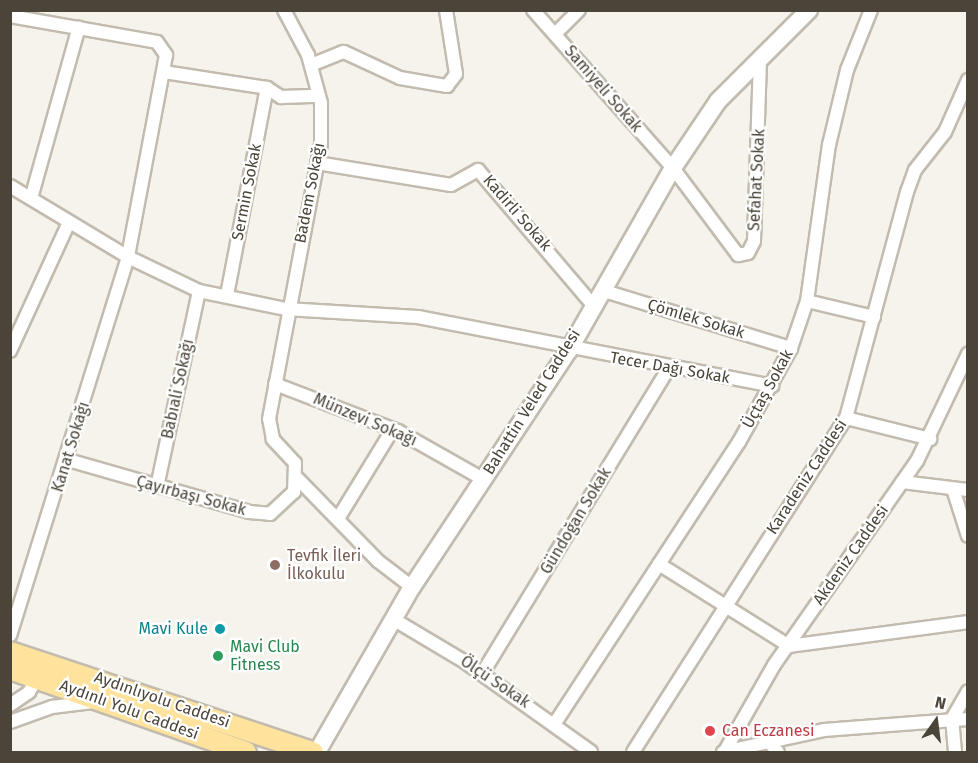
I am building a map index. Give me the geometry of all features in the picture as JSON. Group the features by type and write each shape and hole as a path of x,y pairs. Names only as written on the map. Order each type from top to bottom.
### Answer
{"main road":[{"name":"Aydınlıyolu Caddesi","path":"10,652 313,753"},
{"name":"Aydınlı Yolu Caddesi","path":"10,669 104,700 246,753"}],"street":[{"name":"Badem Sokağı","path":"284,10 311,65 319,96 316,163 286,309"},
{"path":"311,65 344,52 400,78 447,86 456,74 446,10"},
{"name":"Samiyeli Sokak","path":"533,10 673,168"},
{"path":"555,34 579,10"},
{"name":"Bahattin Veled Caddesi","path":"317,753 412,587 569,350 597,297 673,168 718,101 809,10"},
{"name":"Üçtaş Sokak","path":"555,723 772,386 791,348 807,301 829,145 847,70 871,10"},
{"path":"10,16 157,42 166,55 164,72 267,88 281,97 319,96"},
{"path":"32,195 79,27"},
{"name":"Sefahat Sokak","path":"673,168 738,255 748,253 754,241 761,119 760,57"},
{"name":"Kanat Sokağı","path":"10,635 68,460 128,257 164,72"},
{"name":"Karadeniz Caddesi","path":"633,753 846,418 915,170 962,111 968,80"},
{"name":"Sermin Sokak","path":"227,295 267,88"},
{"name":"Kadirli Sokak","path":"316,163 451,185 478,170 597,297"},
{"name":"Tecer Dağı Sokak","path":"10,186 32,195 69,222 128,257 200,291 286,309 418,317 569,350 772,386"},
{"path":"10,351 69,222"},
{"name":"Babıali Sokağı","path":"157,487 200,291"},
{"name":"Çömlek Sokak","path":"597,297 791,348"},
{"path":"807,301 874,317"},
{"path":"286,309 268,431 295,463 297,478 339,517 378,561 412,587"},
{"name":"Akdeniz Caddesi","path":"723,752 789,646 930,439 967,358"},
{"name":"Gündoğan Sokak","path":"482,674 669,368"},
{"name":"Münzevi Sokağı","path":"275,384 393,429 483,479"},
{"path":"846,418 930,439"},
{"path":"339,517 393,429"},
{"name":"Çayırbaşı Sokak","path":"68,460 157,487 270,514 294,492 297,478"},
{"path":"902,482 968,490"},
{"path":"953,489 968,536"},
{"path":"659,564 726,604 789,646 968,622"},
{"name":"Ölçü Sokak","path":"393,619 555,723 591,753"},
{"path":"10,705 29,692 37,678"},
{"path":"950,750 952,719 968,691"},
{"path":"10,722 51,707 104,700"},
{"path":"723,752 768,741 968,719"},
{"path":"768,741 778,753"}],"place":[{"name":"Tevfik İleri İlkokulu","path":"275,565"},
{"name":"Mavi Kule","path":"220,629"},
{"name":"Mavi Club Fitness","path":"218,656"},
{"name":"Can Eczanesi","path":"710,731"}]}
